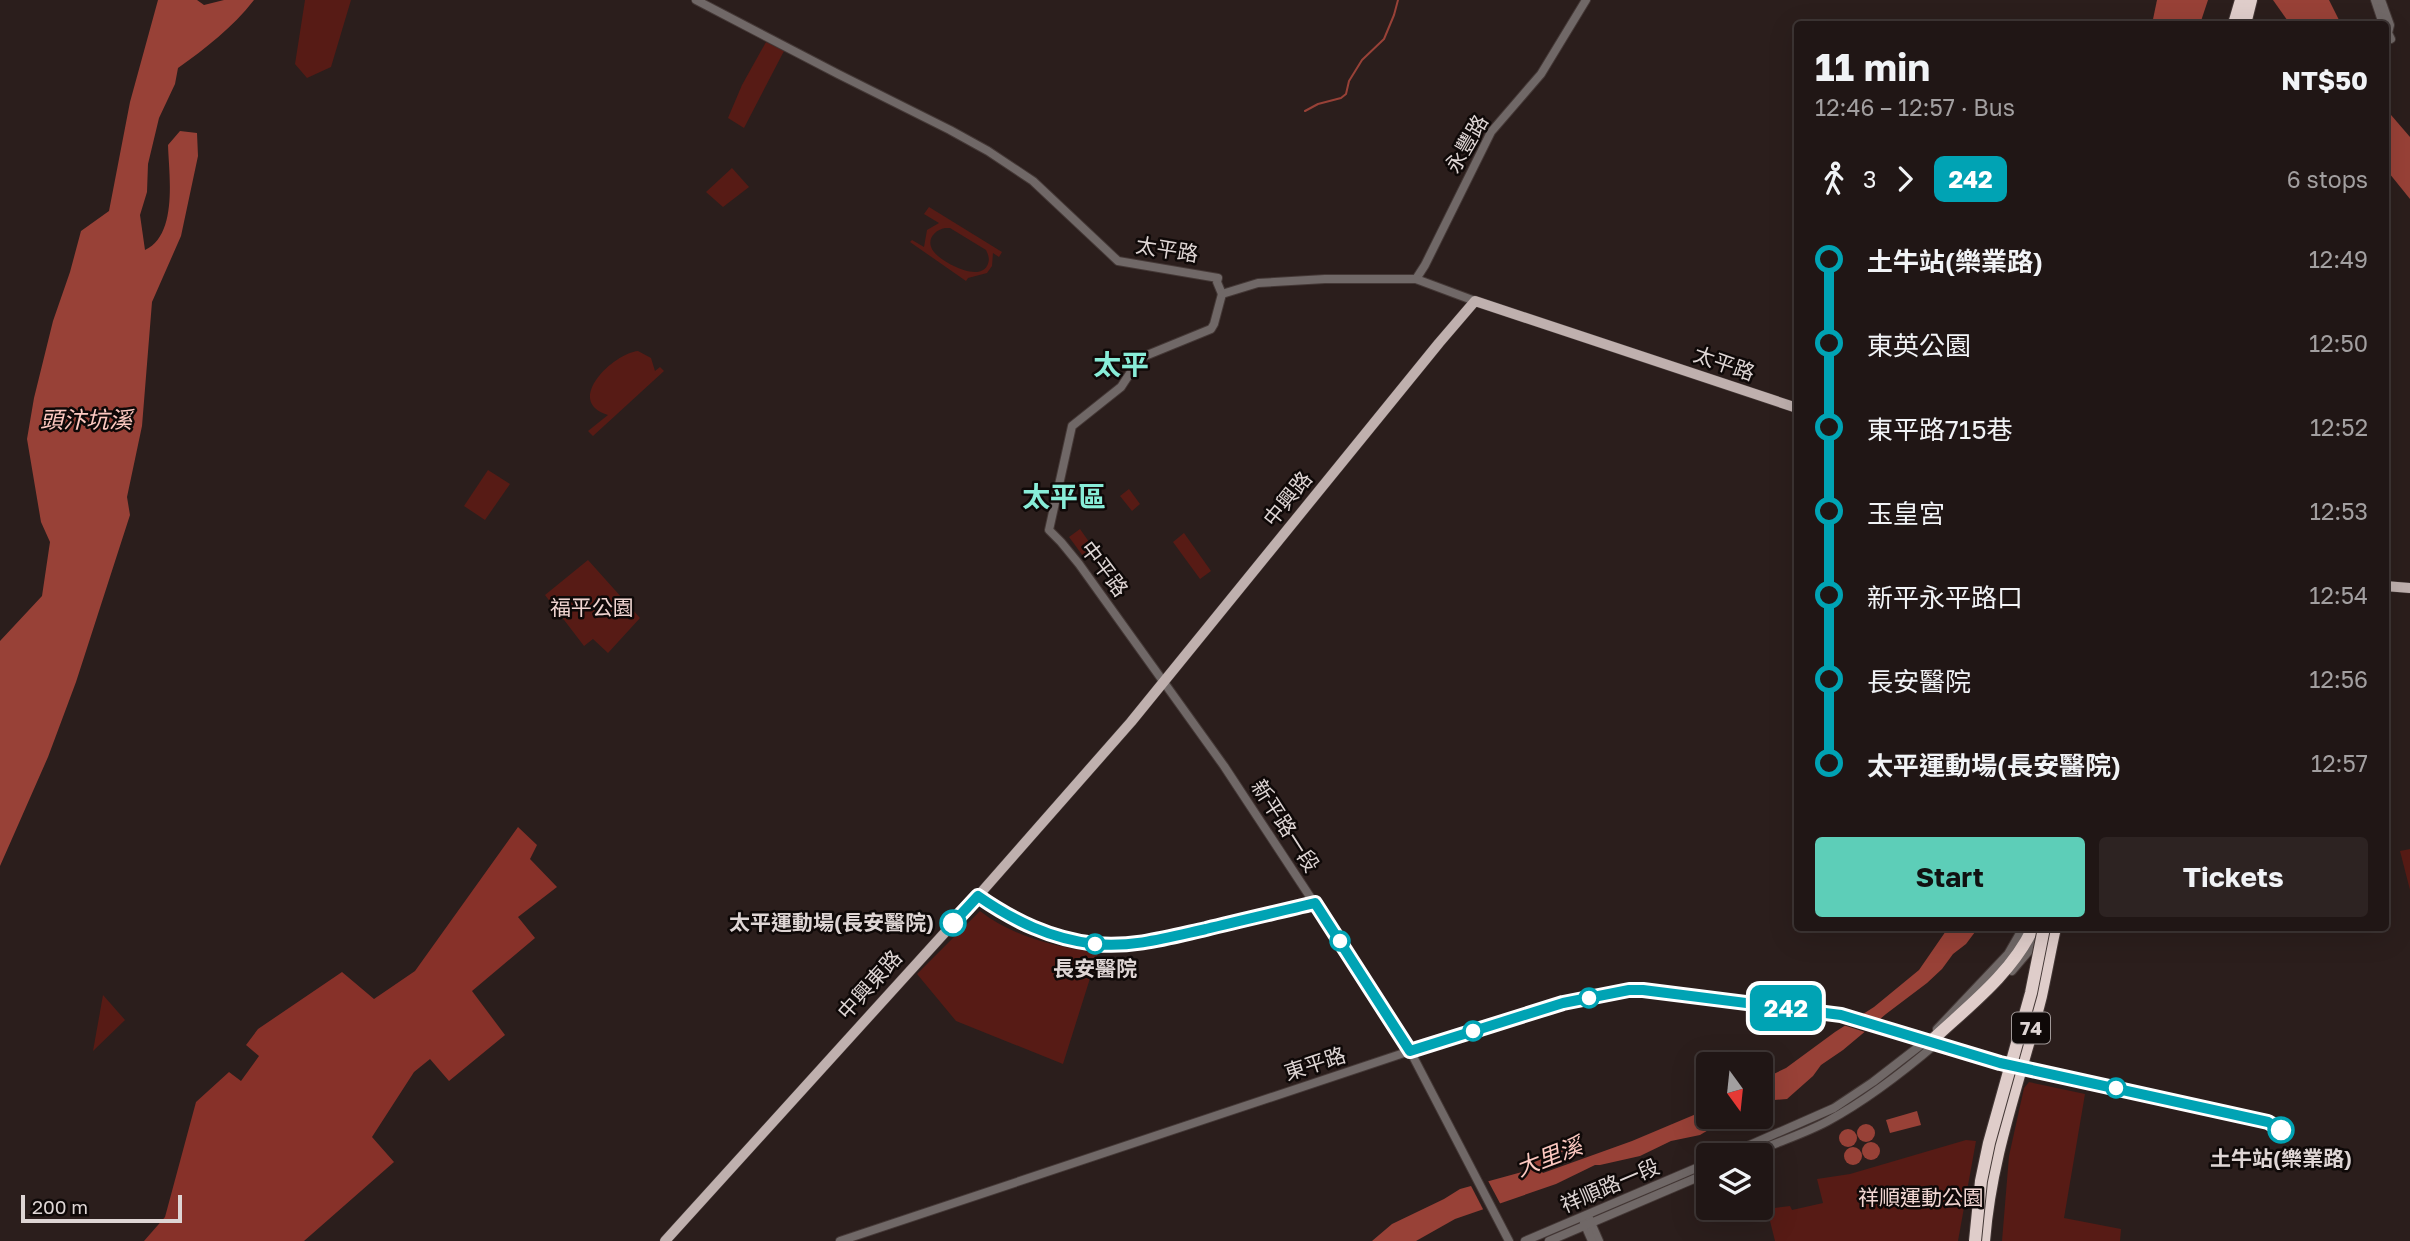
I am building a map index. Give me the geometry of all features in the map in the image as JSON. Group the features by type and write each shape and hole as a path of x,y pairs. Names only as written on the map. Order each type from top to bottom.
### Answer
{"highway":[{"path":"2235,21 2241,0"},
{"path":"2246,21 2251,0"},
{"path":"1927,1042 2008,967 2032,931"},
{"name":"74","path":"1975,1241 1981,1181 1989,1143 2031,993 2043,931"},
{"name":"74","path":"1984,1241 1987,1204 2003,1128 2040,996 2053,931"},
{"path":"1987,1204 1992,1213 1991,1241"}],"main road":[{"name":"太平路","path":"1475,301 1794,407"},
{"name":"中興路","path":"1131,722 1475,301"},
{"path":"2389,586 2410,588"},
{"name":"中興東路","path":"665,1241 978,896 1131,722"}],"street":[{"name":"太平路","path":"696,0 988,151 1033,181 1118,261 1218,278 1222,294 1258,283 1325,279 1416,279 1475,301"},
{"name":"永豐路","path":"1416,279 1491,132 1541,74 1586,0"},
{"path":"2375,0 2382,21"},
{"path":"2381,0 2389,21"},
{"name":"中平路","path":"1142,650 1073,556 1049,530 1049,525 1072,426 1121,387 1140,358 1210,329 1214,324 1222,294"},
{"name":"新平路一段","path":"1142,650 1328,921 1410,1051 1509,1241"},
{"path":"1773,1144 1825,1122 1880,1088 1927,1042 2008,954 2021,931"},
{"path":"1754,1143 1834,1108 1873,1082 2001,984 2051,931"},
{"path":"2051,966 2054,931"},
{"name":"東平路","path":"841,1241 1410,1051 1563,1003 1629,990 1841,1015 1927,1042"},
{"path":"1927,1042 2000,1063"},
{"name":"祥順路一段","path":"1549,1241 1586,1220 1696,1169"},
{"name":"祥順路一段","path":"1525,1241 1696,1178"},
{"path":"1586,1220 1592,1241"},
{"path":"1586,1220 1599,1241"}],"green space":[{"path":"305,0 351,0 331,67 307,78 295,64"},
{"path":"766,42 784,51 744,128 728,118 742,85"},
{"path":"732,168 749,187 723,207 706,192"},
{"path":"929,207 1002,252 999,257 993,253 992,266 987,273 966,281 910,242 912,240 924,247 927,230 939,223 924,214","holes":["950,228 986,250 989,262 987,266 976,272 960,269 934,252 930,244 932,237 941,229"]},
{"path":"638,351 651,358 655,371 660,367 664,371 593,436 588,431 608,415 595,408 590,399 591,389 606,368"},
{"path":"488,470 510,484 485,520 464,506"},
{"path":"1129,489 1140,504 1132,511 1120,496"},
{"path":"1080,529 1094,549 1083,556 1069,537"},
{"path":"1184,533 1211,571 1200,579 1173,542"},
{"name":"福平公園","path":"588,560 640,618 608,653 593,639 584,646 545,595"},
{"path":"2410,849 2410,890 2400,851"},
{"path":"980,911 1021,934 1067,948 1098,953 1063,1064 956,1021 917,974"},
{"path":"103,995 125,1020 93,1051"},
{"path":"2029,1082 2085,1094 2064,1218 2121,1229 2120,1241 2002,1241 2009,1156 2024,1088"},
{"name":"祥順運動公園","path":"1966,1140 1976,1141 1958,1241 1775,1241 1770,1220 1773,1220 1773,1208 1790,1206 1792,1210 1823,1203 1817,1179 1850,1174"}],"shaded area":[{"path":"518,827 537,845 530,859 557,887 518,917 535,938 472,991 505,1035 449,1081 430,1059 414,1072 372,1137 394,1162 304,1241 144,1241 165,1217 196,1102 229,1072 241,1081 259,1056 246,1045 258,1029 342,972 374,999 415,971"}],"water":[{"name":"頭汴坑溪","path":"158,0 197,0 204,5 224,0 254,0 218,37 178,68 175,84 159,118 148,164 147,192 140,215 145,250 156,242 167,218 170,187 168,145 180,131 197,133 198,156 181,236 152,302 142,426 127,497 130,515 76,682 48,757 0,866 0,641 42,596 50,542 41,522 27,439 34,398 53,321 81,231 109,211 130,102"},
{"path":"2157,0 2208,0 2201,21 2153,21"},
{"path":"2273,0 2329,0 2340,21 2288,21"},
{"path":"2389,113 2410,137 2410,199 2389,173"},
{"path":"1946,931 1976,931 1927,983 1821,1065 1813,1076 1787,1099 1773,1101 1773,1074 1874,1007 1919,970"},
{"path":"1917,1111 1921,1125 1890,1133 1886,1120"},
{"name":"大里溪","path":"1696,1114 1696,1129 1710,1129 1700,1135 1671,1141 1640,1156 1595,1165 1556,1184 1455,1219 1416,1241 1372,1241 1392,1224 1460,1189 1522,1172 1527,1164 1563,1147 1565,1150 1544,1163 1540,1170 1543,1173 1632,1141"},
{"path":"1866,1124 1872,1127 1875,1133 1872,1139 1866,1142 1860,1139 1857,1133 1860,1127"},
{"path":"1848,1129 1854,1132 1857,1138 1854,1144 1848,1147 1842,1144 1839,1138 1842,1132"},
{"path":"1871,1142 1877,1145 1880,1151 1877,1157 1871,1160 1865,1157 1862,1151 1865,1145"},
{"path":"1853,1147 1859,1150 1862,1156 1859,1162 1853,1165 1847,1162 1844,1156 1847,1150"}],"pier":[{"path":"1858,1013 1883,1020 1868,1033 1840,1024"},
{"path":"1486,1177 1502,1207 1485,1213 1469,1182"}],"waterway":[{"path":"1305,111 1346,94 1349,81 1362,60 1384,39 1398,0"}],"bus line":[{"name":"242","path":"953,923 978,896 1009,916 1042,932 1079,941 1115,944 1160,939 1315,903 1410,1051 1563,1003 1629,990 1643,990 1841,1015 2000,1063 2268,1122 2281,1130"}],"place":[{"name":"太平運動場(長安醫院)","path":"953,923"},
{"name":"長安醫院","path":"1095,944"},
{"name":"土牛站(樂業路)","path":"2281,1130"}],"district":[{"name":"太平","path":"1121,365"},
{"name":"太平區","path":"1064,497"}]}
